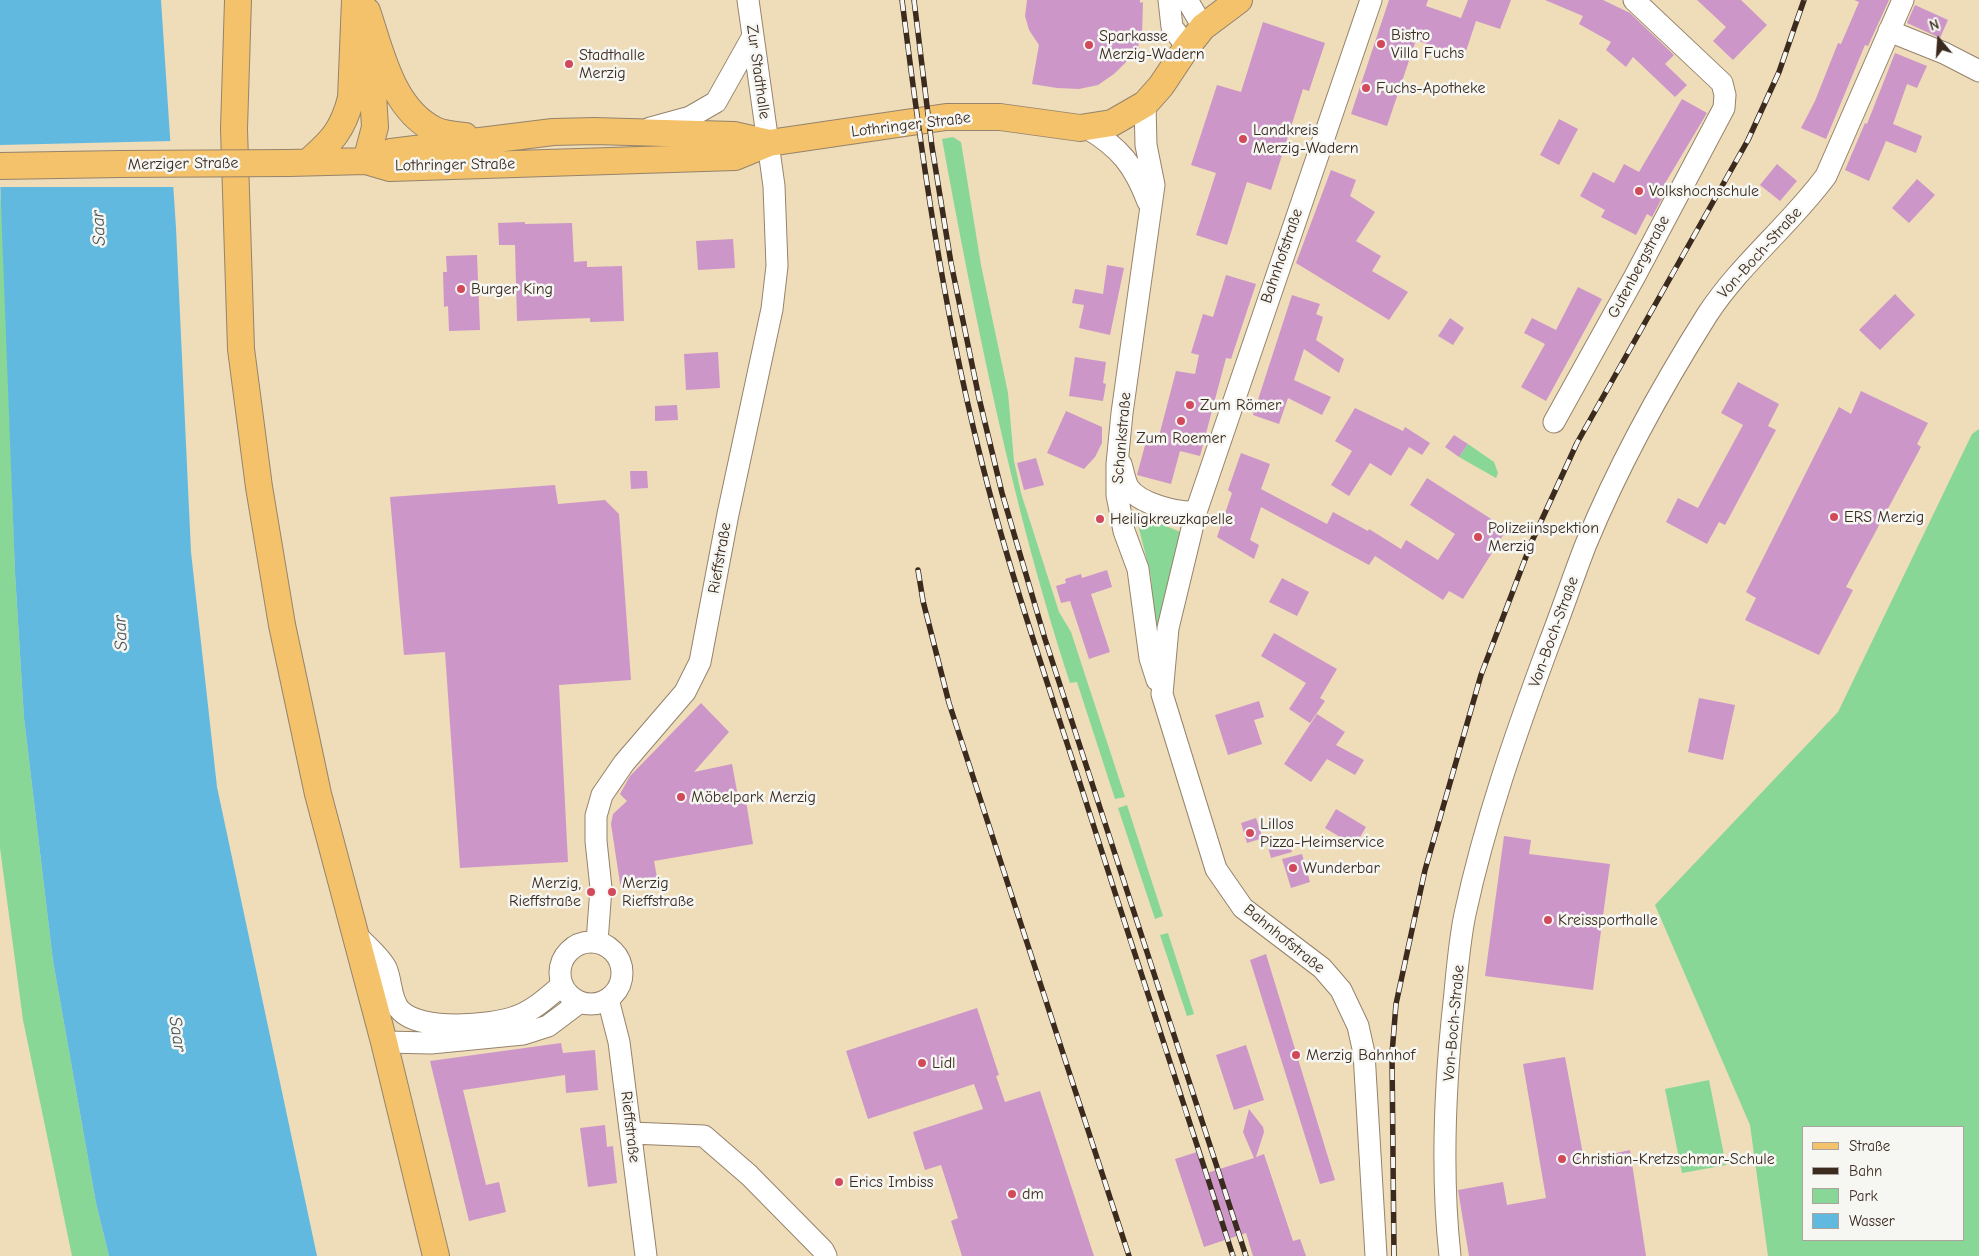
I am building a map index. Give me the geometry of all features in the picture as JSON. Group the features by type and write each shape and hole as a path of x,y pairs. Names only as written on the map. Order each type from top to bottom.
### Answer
{"main road":[{"path":"238,0 234,129 241,349 260,487 282,625 318,794 384,1042 436,1256"},
{"name":"Lothringer Straße","path":"366,160 390,168 734,157 768,143 946,117 1000,117 1063,127 1087,128 1112,123 1145,104 1162,86 1187,47 1203,27 1239,0"},
{"path":"363,4 396,92 412,113 435,130 485,139"},
{"path":"363,4 375,128 366,160"},
{"path":"298,162 339,132 351,98 363,4"},
{"name":"Lothringer Straße","path":"366,160 392,152 553,132 641,131 734,135 768,143"},
{"name":"Merziger Straße","path":"0,166 366,160"}],"street":[{"name":"Zur Stadthalle","path":"748,0 768,143"},
{"path":"1169,0 1172,27 1187,47"},
{"path":"1187,0 1203,27"},
{"name":"Bahnhofstraße","path":"1371,0 1196,512 1168,628 1162,694 1216,869 1243,908 1322,968 1341,990 1358,1026 1364,1053 1376,1256"},
{"name":"Gutenbergstraße","path":"1554,422 1635,276 1724,108 1725,95 1722,83 1634,0"},
{"name":"Von-Boch-Straße","path":"1450,1256 1446,1188 1447,1102 1457,972 1464,917 1493,803 1509,752 1586,545 1643,424 1715,304 1737,275 1813,194 1826,176 1903,0"},
{"path":"1890,31 1944,53 1979,71"},
{"path":"641,131 690,117 716,102 753,36"},
{"name":"Schankstraße","path":"1145,104 1146,146 1154,185 1120,436 1117,472 1120,514 1138,569 1150,658 1162,694"},
{"name":"Schankstraße","path":"1087,128 1106,139 1122,153 1140,181 1150,207"},
{"name":"Rieffstraße","path":"597,942 601,888 596,841 596,816 602,795 624,763 685,692 700,662 728,514 772,309 777,266 776,212 768,143"},
{"path":"1120,436 1121,464 1128,487 1139,497 1178,512 1196,512"},
{"path":"355,933 386,967 395,1002 400,1011 414,1020 445,1025 515,1017 543,1001 562,985"},
{"path":"587,942 597,942 613,950 622,966 620,984 608,999 590,1004 573,998 562,985 560,967 569,950 587,942"},
{"name":"Rieffstraße","path":"608,999 617,1029 646,1256"},
{"path":"384,1042 431,1043 529,1033 548,1026 580,1002"},
{"path":"630,1133 704,1136 749,1175 823,1250 826,1256"}],"green space":[{"path":"953,137 961,142 981,265 1008,393 1014,461 1021,493 1059,612 1071,632 1125,797 1115,799 1077,682 1070,683 1030,549 982,345 942,139"},
{"path":"0,190 4,247 15,573 24,718 53,961 96,1203 109,1256 72,1256 23,1020 0,848"},
{"path":"1979,429 1979,1256 1768,1256 1750,1125 1655,905 1838,712 1972,434"},
{"path":"1468,444 1494,462 1498,473 1496,478 1459,457"},
{"path":"1135,513 1185,534 1163,624 1154,623 1151,576"},
{"path":"1127,805 1163,916 1155,919 1118,808"},
{"path":"1168,933 1194,1014 1187,1016 1160,935"},
{"path":"1709,1080 1726,1165 1682,1173 1665,1089"}],"water":[{"name":"Saar","path":"0,0 161,0 176,228 191,552 217,787 317,1256 109,1256 96,1203 53,961 24,718 15,573 0,179"}],"pier":[{"path":"172,141 175,187 0,187 0,145"}],"building":[{"name":"Sparkasse Merzig-Wadern","path":"1027,0 1140,0 1140,3 1143,2 1142,35 1137,49 1114,74 1098,85 1079,89 1032,84 1039,45 1029,30 1025,16"},
{"path":"1389,0 1428,0 1426,6 1461,18 1468,0 1511,0 1500,29 1476,21 1464,57 1416,40 1387,126 1351,114"},
{"path":"1545,0 1603,0 1630,13 1674,55 1665,64 1687,85 1675,97 1633,57 1626,67 1606,50 1611,42 1579,24 1583,16"},
{"path":"1697,0 1741,0 1767,25 1733,60 1713,41 1726,27"},
{"path":"1854,0 1889,0 1868,46 1865,45 1826,139 1801,128 1815,101 1838,43 1841,44 1859,2"},
{"path":"1915,5 1948,20 1940,38 1907,23"},
{"name":"Landkreis Merzig-Wadern","path":"1263,22 1325,43 1309,91 1303,89 1271,190 1247,182 1227,245 1196,235 1216,173 1191,165 1217,85 1241,92"},
{"path":"1895,53 1927,66 1917,88 1907,84 1893,124 1922,136 1916,153 1886,141 1869,181 1845,170 1865,123 1867,124"},
{"path":"1682,99 1707,113 1664,185 1668,187 1652,217 1647,214 1636,235 1601,217 1605,210 1580,196 1593,172 1614,183 1624,164 1639,172"},
{"path":"1559,119 1578,129 1559,165 1540,155"},
{"path":"1777,164 1797,181 1780,201 1760,185"},
{"path":"1331,170 1356,180 1350,196 1375,212 1356,241 1381,256 1372,271 1408,292 1389,320 1296,263"},
{"path":"1917,179 1935,195 1909,223 1892,208"},
{"path":"525,222 525,224 572,223 574,262 587,261 587,267 622,266 624,321 590,322 590,318 517,321 515,245 499,245 498,223"},
{"path":"733,239 735,268 698,270 696,241"},
{"name":"Burger King","path":"477,255 480,330 449,331 448,306 444,307 443,272 447,272 446,256"},
{"path":"1107,265 1124,268 1110,335 1079,328 1084,305 1072,303 1075,289 1103,294"},
{"path":"1226,275 1256,284 1231,359 1226,358 1200,456 1180,451 1171,484 1137,475 1148,434 1159,436 1176,371 1195,374 1199,355 1191,353 1203,314 1213,317"},
{"path":"1578,287 1602,299 1546,401 1521,387 1545,344 1524,333 1532,318 1556,330"},
{"path":"1895,294 1915,315 1880,350 1859,330"},
{"path":"1292,295 1320,304 1316,314 1323,317 1316,340 1344,359 1339,373 1304,349 1294,380 1331,397 1322,415 1288,398 1279,424 1253,415"},
{"path":"1450,318 1464,328 1453,345 1438,336"},
{"path":"718,352 720,388 686,390 684,354"},
{"path":"1075,357 1106,362 1103,383 1106,384 1103,401 1069,396"},
{"path":"1738,382 1779,404 1768,426 1776,430 1725,525 1719,522 1707,544 1666,522 1678,498 1698,508 1743,425 1721,413"},
{"name":"ERS Merzig","path":"1861,391 1928,423 1917,444 1921,447 1846,587 1853,590 1819,655 1745,620 1756,598 1746,592 1839,407 1851,414"},
{"path":"677,405 678,420 655,421 655,406"},
{"path":"1355,408 1403,431 1405,427 1430,443 1422,455 1409,447 1391,476 1370,463 1349,496 1331,485 1352,451 1335,441"},
{"path":"1066,411 1102,427 1102,443 1095,457 1084,469 1047,453"},
{"path":"1454,435 1468,444 1459,457 1445,447"},
{"path":"1241,453 1270,464 1261,489 1327,524 1333,512 1368,531 1369,529 1401,549 1406,540 1438,560 1455,534 1410,505 1427,478 1507,529 1463,599 1449,591 1443,600 1375,556 1369,565 1261,507 1250,540 1259,545 1254,559 1217,537 1232,493 1228,490"},
{"path":"1036,458 1044,485 1024,490 1017,463"},
{"path":"630,471 647,471 648,488 631,489"},
{"path":"555,485 558,504 605,500 619,514 631,680 559,685 568,862 460,868 445,652 404,655 390,497"},
{"path":"1107,570 1112,587 1091,594 1110,652 1089,659 1070,601 1061,603 1056,586 1066,583 1065,579 1081,574 1082,578"},
{"path":"1282,578 1309,592 1297,616 1269,602"},
{"path":"1274,633 1337,669 1320,698 1325,701 1310,723 1289,709 1306,683 1261,656"},
{"path":"1699,698 1735,705 1723,760 1688,752"},
{"path":"1259,701 1264,717 1254,720 1262,744 1228,755 1215,715"},
{"name":"Möbelpark Merzig","path":"701,703 729,732 694,772 732,764 739,802 746,801 753,844 654,861 658,883 621,890 611,824 613,814 627,801 620,794 630,776"},
{"path":"1317,714 1345,732 1336,745 1364,760 1355,775 1327,759 1311,782 1284,764"},
{"path":"1336,809 1366,827 1355,846 1325,828"},
{"path":"1256,818 1263,838 1247,843 1241,823"},
{"name":"Kreissporthalle","path":"1504,836 1531,840 1529,854 1610,864 1593,990 1485,976"},
{"path":"1287,837 1292,852 1271,858 1267,843"},
{"path":"1302,854 1310,882 1291,888 1282,859"},
{"path":"1266,954 1335,1180 1320,1184 1250,960"},
{"name":"dm","path":"977,1008 999,1075 996,1076 1005,1102 1040,1091 1094,1256 962,1256 951,1221 958,1218 941,1165 925,1170 913,1132 983,1109 974,1084 868,1119 846,1051"},
{"path":"561,1043 563,1053 595,1050 598,1090 566,1093 565,1075 463,1090 486,1185 499,1182 506,1212 469,1221 430,1061"},
{"path":"1246,1045 1264,1100 1234,1110 1216,1055"},
{"name":"Christian-Kretzschmar-Schule","path":"1565,1057 1584,1160 1630,1150 1646,1256 1469,1256 1458,1190 1503,1182 1507,1205 1546,1198 1523,1064"},
{"path":"1249,1109 1263,1127 1264,1132 1256,1157 1264,1154 1293,1241 1300,1239 1306,1256 1253,1256 1246,1233 1204,1247 1175,1159 1197,1152 1204,1174 1254,1158 1243,1132"},
{"path":"605,1125 607,1147 613,1146 617,1183 588,1187 580,1128"}],"railway":[{"path":"902,0 925,170 943,283 979,451 1038,656 1233,1256"},
{"path":"914,0 932,147 951,263 979,398 1002,493 1045,639 1246,1256"},
{"path":"1394,1256 1392,1054 1396,1004 1425,870 1481,675 1532,541 1577,443 1748,140 1779,72 1804,0"},
{"path":"918,570 923,601 949,703 1129,1256"}],"place":[{"name":"Bistro Villa Fuchs","path":"1381,44"},
{"name":"Sparkasse Merzig-Wadern","path":"1089,45"},
{"name":"Stadthalle Merzig","path":"569,64"},
{"name":"Fuchs-Apotheke","path":"1366,88"},
{"name":"Landkreis Merzig-Wadern","path":"1243,139"},
{"name":"Volkshochschule","path":"1639,191"},
{"name":"Burger King","path":"461,289"},
{"name":"Zum Römer","path":"1190,405"},
{"name":"Zum Roemer","path":"1181,421"},
{"name":"ERS Merzig","path":"1834,517"},
{"name":"Heiligkreuzkapelle","path":"1100,519"},
{"name":"Polizeiinspektion Merzig","path":"1478,537"},
{"name":"Möbelpark Merzig","path":"681,797"},
{"name":"Lillos Pizza-Heimservice","path":"1250,833"},
{"name":"Wunderbar","path":"1293,868"},
{"name":"Merzig, Rieffstraße","path":"591,892"},
{"name":"Merzig Rieffstraße","path":"612,892"},
{"name":"Kreissporthalle","path":"1548,920"},
{"name":"Merzig Bahnhof","path":"1296,1055"},
{"name":"Lidl","path":"922,1063"},
{"name":"Christian-Kretzschmar-Schule","path":"1562,1159"},
{"name":"Erics Imbiss","path":"839,1182"},
{"name":"dm","path":"1012,1194"}]}
